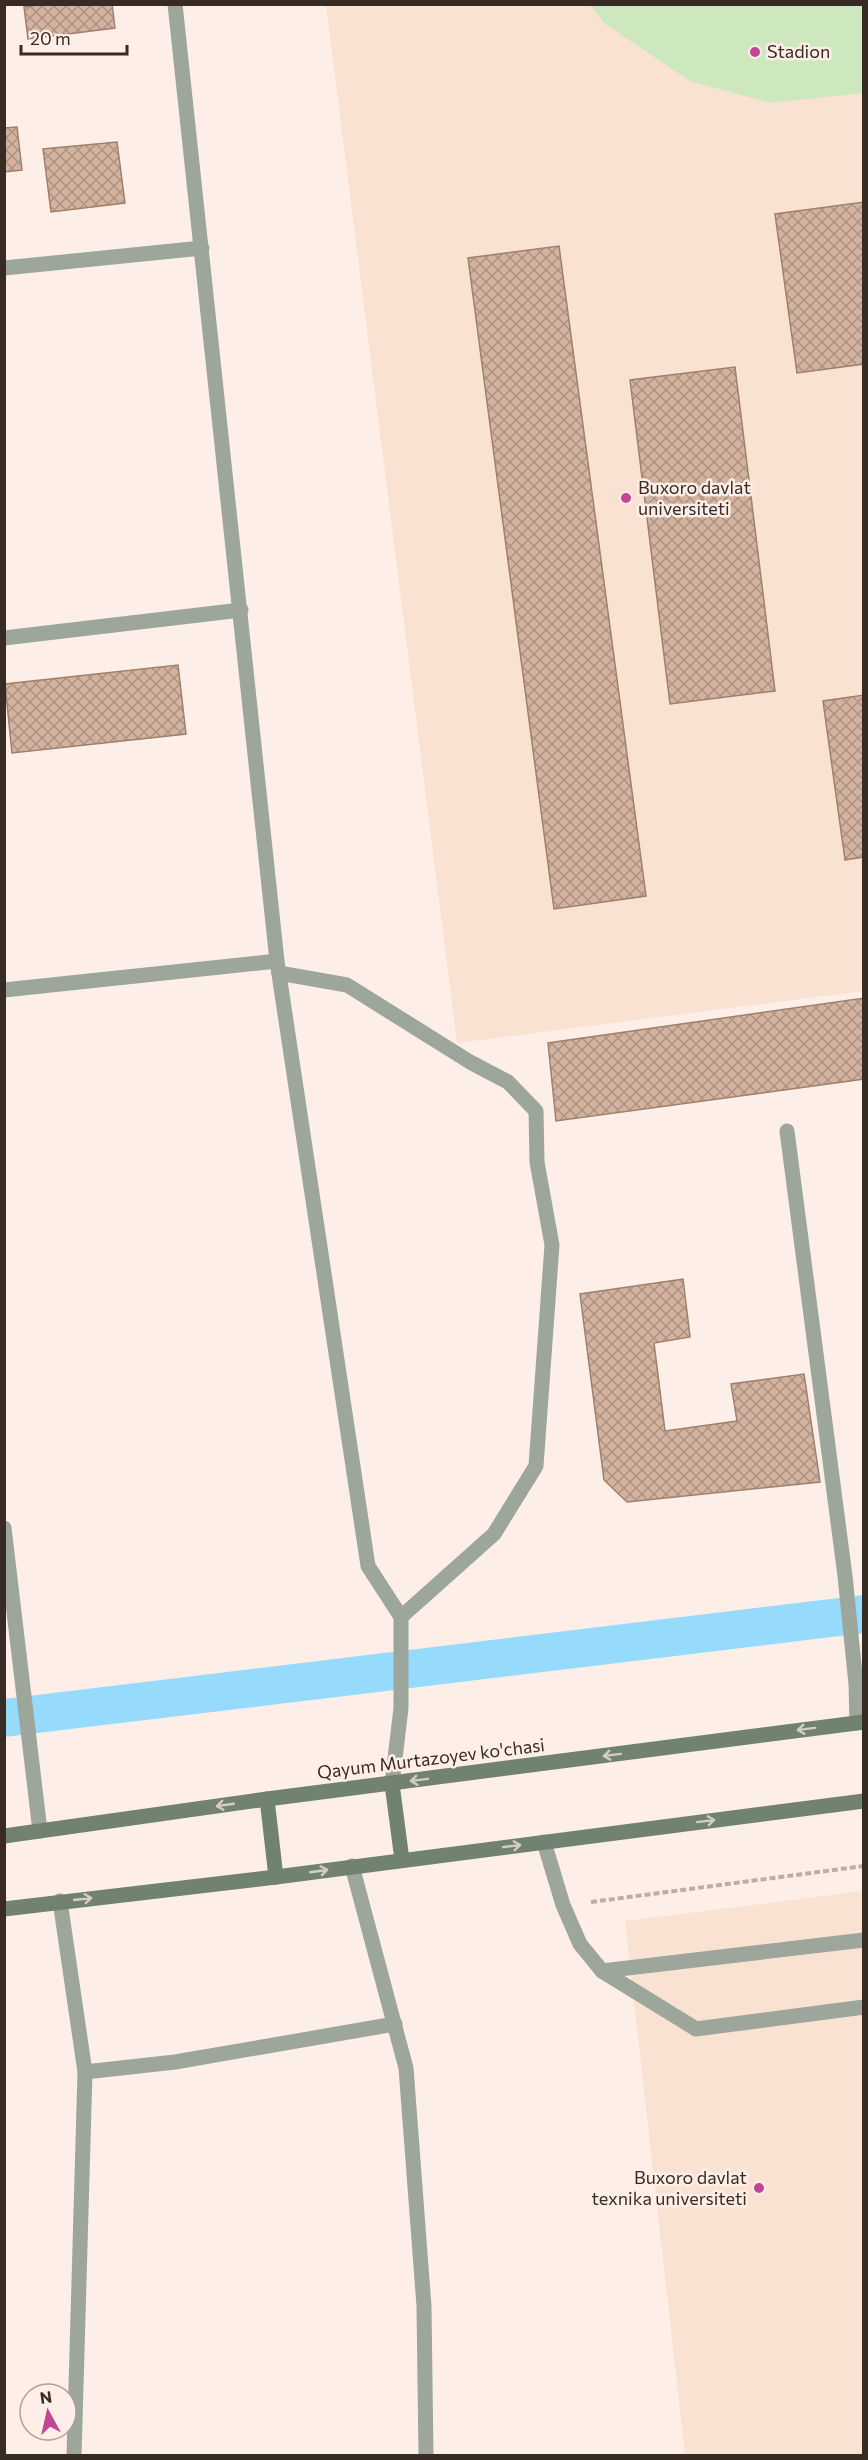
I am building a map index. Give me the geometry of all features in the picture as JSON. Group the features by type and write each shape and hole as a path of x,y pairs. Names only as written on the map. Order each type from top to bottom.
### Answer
{"street":[{"path":"175,4 278,967 368,1566 401,1617 401,1708 392,1784 402,1860"},
{"path":"4,268 202,248"},
{"path":"4,638 241,610"},
{"path":"4,990 278,967 347,985 470,1062 508,1082 536,1111 537,1162 552,1245 536,1466 494,1534 401,1617"},
{"path":"787,1131 845,1576 860,1722"},
{"path":"4,1528 40,1832"},
{"name":"Qayum Murtazoyev ko'chasi","path":"4,1836 267,1799 860,1722"},
{"path":"267,1799 276,1877"},
{"path":"4,1909 276,1877 864,1801"},
{"path":"544,1842 563,1905 580,1944 602,1971 696,2029 864,2007"},
{"path":"352,1866 406,2068 424,2306 426,2456"},
{"path":"60,1901 85,2072 74,2456"},
{"path":"602,1971 864,1940"},
{"path":"85,2072 175,2062 395,2024"}],"path":[{"path":"563,1905 864,1866"}],"shaded area":[{"name":"Buxoro davlat universiteti","path":"326,5 863,5 863,991 457,1043"},
{"name":"Buxoro davlat texnika universiteti","path":"863,1891 863,2455 685,2455 625,1921"}],"green space":[{"name":"Stadion","path":"590,5 863,5 863,93 770,103 690,81 605,24"}],"building":[{"path":"45,4 112,4 115,28 28,39 24,7"},
{"path":"17,127 22,170 4,172 4,128"},
{"path":"117,142 125,203 51,212 43,149"},
{"path":"864,202 864,364 797,373 775,214"},
{"path":"559,246 646,896 554,909 468,258"},
{"path":"735,367 775,691 670,704 630,380"},
{"path":"178,665 186,734 12,753 5,684"},
{"path":"864,695 864,857 845,860 823,701"},
{"path":"864,998 864,1079 556,1121 548,1043"},
{"path":"683,1279 690,1337 654,1343 665,1431 737,1421 731,1384 804,1374 820,1482 627,1502 604,1480 580,1294"}],"waterway":[{"path":"4,1718 864,1614"}],"place":[{"name":"Stadion","path":"755,52"},
{"name":"Buxoro davlat universiteti","path":"626,498"},
{"name":"Buxoro davlat texnika universiteti","path":"759,2188"}]}
